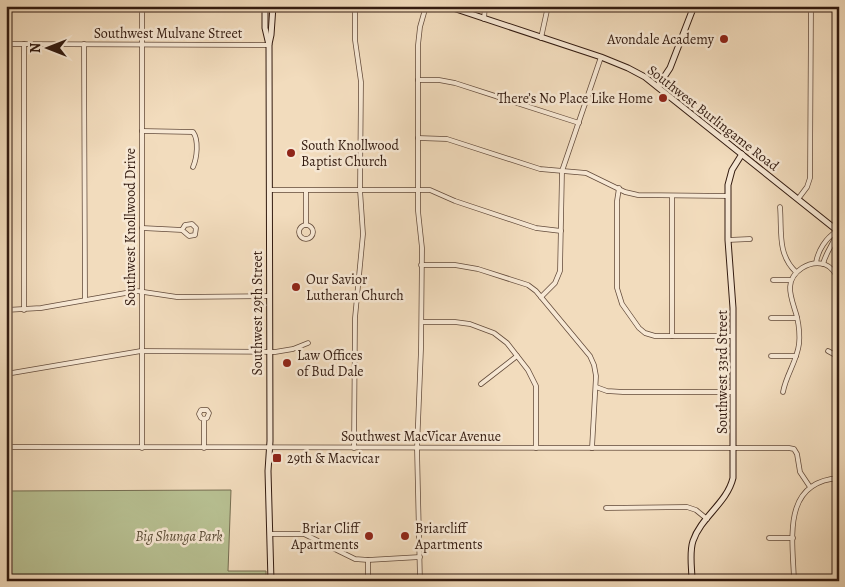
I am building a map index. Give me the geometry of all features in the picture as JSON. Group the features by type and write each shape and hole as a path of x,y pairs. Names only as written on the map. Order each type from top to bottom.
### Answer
{"main road":[{"name":"Southwest 29th Street","path":"265,6 265,28 269,45 268,471 271,581"},
{"name":"Southwest 29th Street","path":"269,45 272,35 273,6"},
{"name":"Southwest Burlingame Road","path":"447,6 601,57 628,68 658,86 838,231"},
{"path":"658,86 670,68 694,6"},
{"name":"Southwest 33rd Street","path":"692,581 692,546 695,536 726,493 731,484 734,470 732,285 728,240 728,196 730,174 742,154"}],"street":[{"name":"Southwest Knollwood Drive","path":"142,6 142,448"},
{"path":"354,448 355,318 363,234 360,190 361,82 355,40 355,6"},
{"path":"420,581 418,448 422,322 418,190 418,80 419,34 426,6"},
{"path":"484,19 485,6"},
{"path":"541,38 548,6"},
{"path":"798,199 807,187 810,178 811,6"},
{"name":"Southwest Mulvane Street","path":"6,44 269,45"},
{"path":"24,44 24,310"},
{"path":"84,44 85,300"},
{"path":"541,297 555,283 560,271 562,171 601,57"},
{"path":"418,80 439,80 455,83 579,123"},
{"path":"142,131 194,132 196,137 196,162 193,167"},
{"path":"418,138 447,139 528,166 586,173 638,195 728,196"},
{"path":"619,188 617,201 617,288 620,300 626,311 643,331 655,336 733,336"},
{"path":"269,190 434,191 455,201 536,228 561,231"},
{"path":"306,191 306,225"},
{"path":"672,196 672,336"},
{"path":"780,207 781,247 788,262 796,272"},
{"path":"142,228 182,230"},
{"path":"816,263 821,247 831,235 838,231"},
{"path":"824,264 828,250 836,239 838,231"},
{"path":"728,240 750,239"},
{"path":"783,392 785,381 796,356 799,333 797,318 789,294 791,280 796,272 805,266 816,263 824,264 834,270 839,281"},
{"path":"421,265 455,265 478,268 522,282 541,297 590,356 596,372 592,448"},
{"path":"773,280 791,280"},
{"path":"6,310 24,310 142,291 177,296 269,296"},
{"path":"771,318 797,318"},
{"path":"422,322 454,322 486,329 502,338 528,370 536,386 536,448"},
{"path":"6,374 142,351 268,352 290,350 308,344"},
{"path":"828,351 839,357"},
{"path":"481,384 517,356"},
{"path":"771,356 796,356"},
{"path":"596,387 607,391 623,392 733,392"},
{"path":"204,419 204,448"},
{"name":"Southwest MacVicar Avenue","path":"6,447 789,448 794,449 797,454 800,472 810,487"},
{"path":"794,581 793,520 795,508 801,497 810,487 823,481 839,478"},
{"path":"606,508 687,507 696,510 707,518"},
{"path":"270,534 304,534 348,556 368,560 420,557"},
{"path":"769,538 793,538"},
{"path":"368,560 368,581"}],"green space":[{"name":"Big Shunga Park","path":"231,490 228,571 266,571 266,581 6,581 6,491"}],"place":[{"name":"Avondale Academy","path":"724,39"},
{"name":"There’s No Place Like Home","path":"663,98"},
{"name":"South Knollwood Baptist Church","path":"291,153"},
{"name":"Our Savior Lutheran Church","path":"296,287"},
{"name":"Law Offices of Bud Dale","path":"287,363"},
{"name":"29th & Macvicar","path":"277,458"},
{"name":"Briar Cliff Apartments","path":"369,536"},
{"name":"Briarcliff Apartments","path":"405,536"}]}
